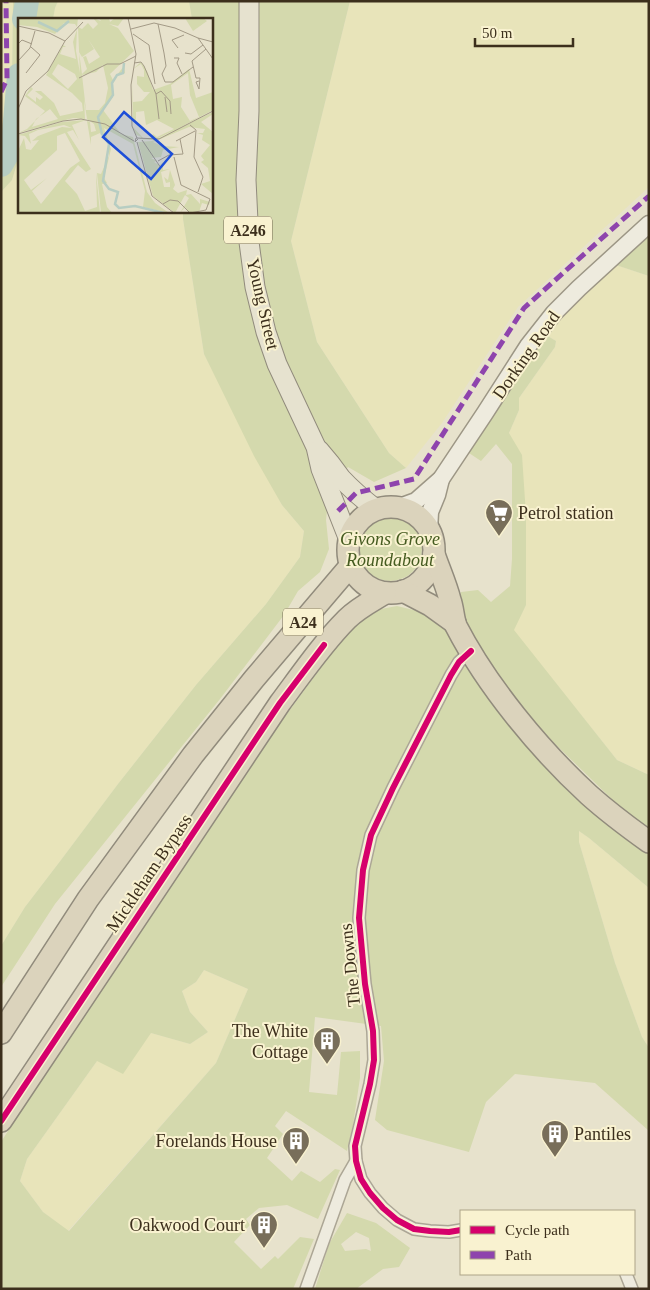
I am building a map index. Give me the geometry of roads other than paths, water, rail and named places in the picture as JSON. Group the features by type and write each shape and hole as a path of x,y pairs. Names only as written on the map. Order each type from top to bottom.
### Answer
{"highway":[{"path":"455,623 430,605 394,592 374,590 364,584 356,575 350,565 348,553 349,540 354,527 364,517 387,509 410,512 421,520 429,531 434,554 451,602 455,623 471,651 507,704 542,746 589,795 649,842"},
{"path":"394,592 416,585 431,566 434,554"},
{"name":"Mickleham Bypass","path":"1,1033 88,899 193,755 350,565"},
{"name":"Mickleham Bypass","path":"1,1121 280,703 324,645 348,618 361,607 394,592"}],"main road":[{"name":"Young Street","path":"249,1 249,111 246,180 249,242 255,287 266,332 277,364 316,447 321,469 349,540"},
{"name":"Dorking Road","path":"387,509 416,501 441,479 528,346 554,313 649,224"},
{"name":"Young Street","path":"316,447 356,493 387,509"},
{"name":"Dorking Road","path":"429,531 430,512 441,479"}],"street":[{"name":"The Downs","path":"460,1230 449,1232 430,1231 414,1228 397,1220 383,1208 361,1179 356,1161 355,1146 374,1060 373,1031 365,984 359,918 363,870 372,835 393,788 452,675 459,662 471,651"},
{"name":"The Downs","path":"306,1289 345,1180 356,1161"},
{"path":"626,1275 632,1289"}],"waterway":[{"path":"24,18 27,1"},
{"path":"1,165 13,144 18,86"}],"place":[{"name":"Petrol station","path":"499,537"},
{"name":"The White Cottage","path":"327,1065"},
{"name":"Pantiles","path":"555,1158"},
{"name":"Forelands House","path":"296,1165"},
{"name":"Oakwood Court","path":"264,1249"}],"park label":[{"name":"Givons Grove Roundabout","path":"390,549"}]}
